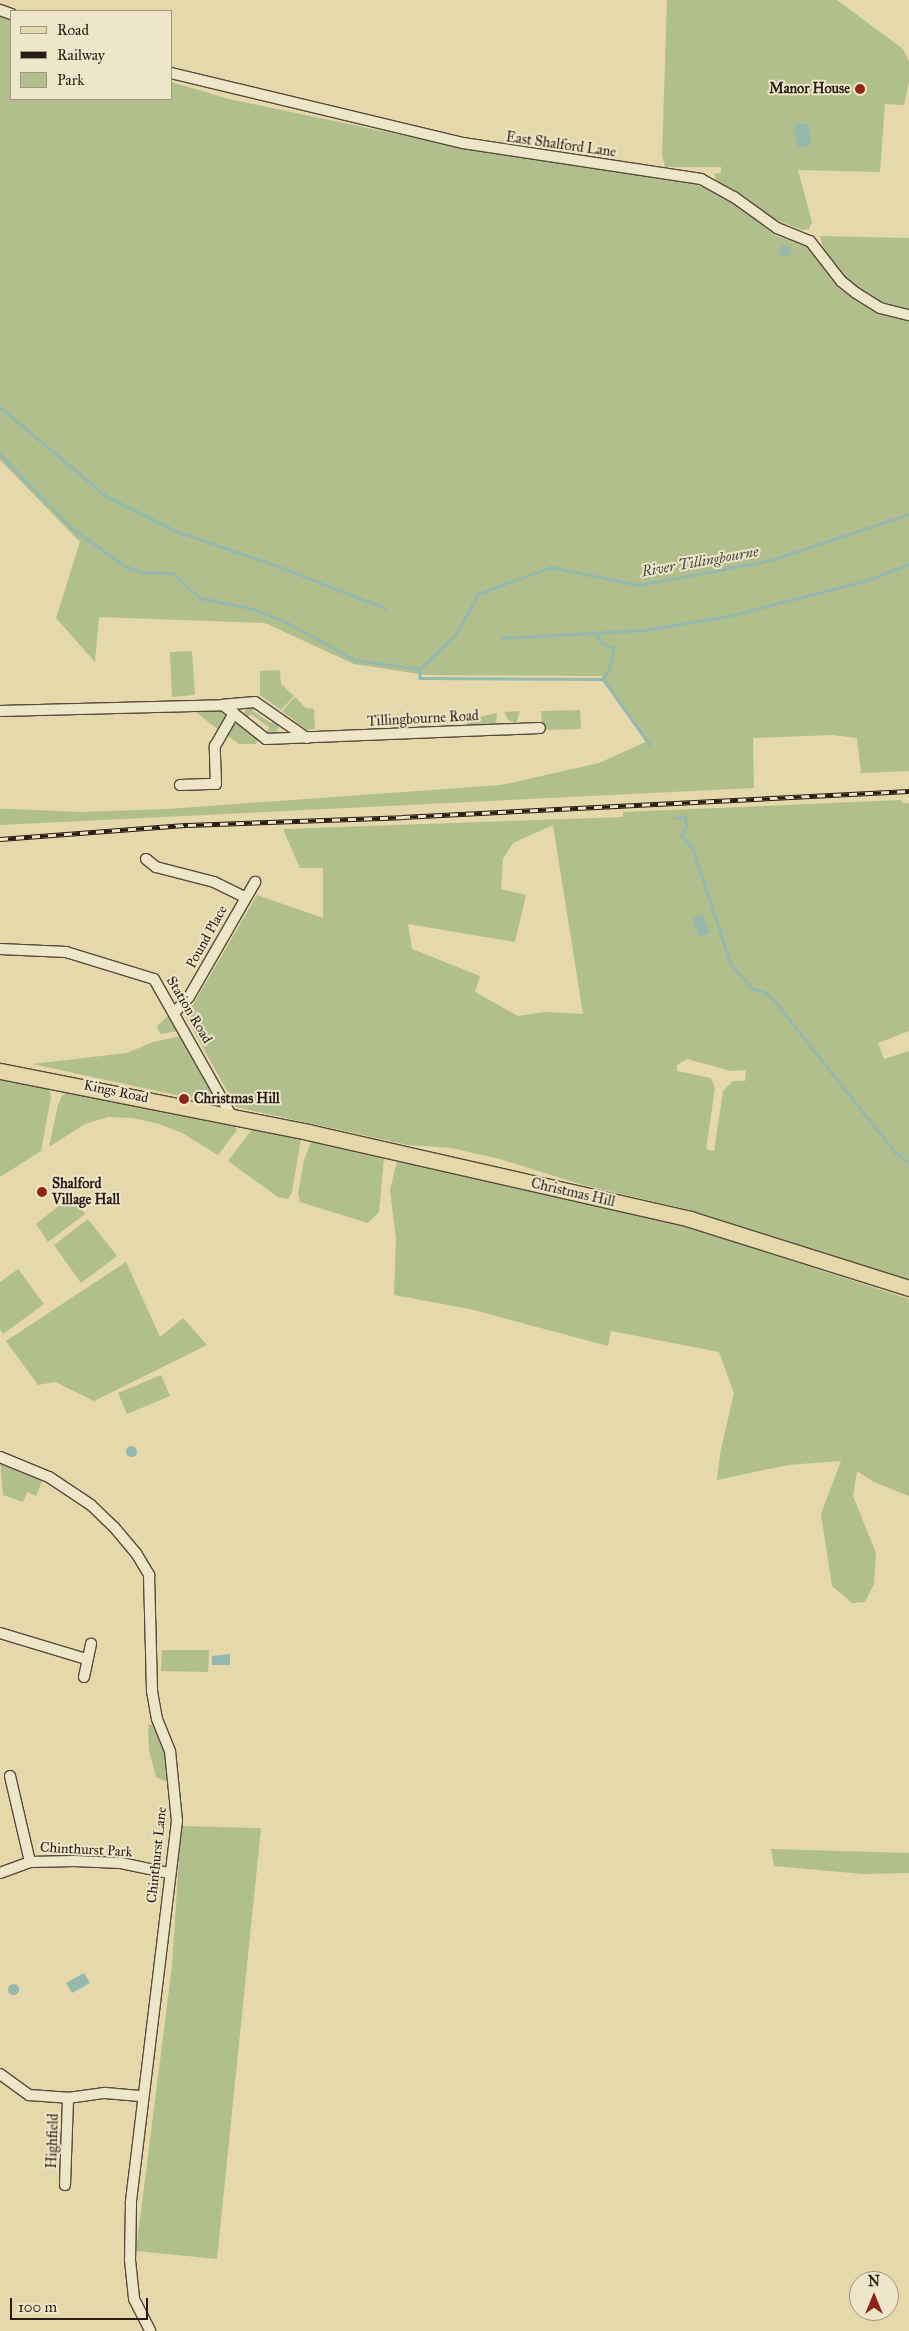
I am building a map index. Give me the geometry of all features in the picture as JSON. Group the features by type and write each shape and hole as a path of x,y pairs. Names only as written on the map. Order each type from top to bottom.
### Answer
{"main road":[{"name":"Kings Road","path":"0,1071 232,1117"},
{"name":"Christmas Hill","path":"232,1117 690,1219 909,1288"}],"street":[{"name":"East Shalford Lane","path":"172,73 463,143 701,179 734,197 777,228 810,241 841,281 856,293 880,308 909,315"},
{"path":"0,711 223,705 256,702 307,738"},
{"name":"Tillingbourne Road","path":"223,705 266,740 540,728"},
{"path":"180,785 216,784 215,746 234,714"},
{"path":"146,859 156,867 214,882 245,897"},
{"name":"Pound Place","path":"174,1013 189,997 255,882"},
{"name":"Station Road","path":"0,949 66,952 143,974 157,981 232,1117"},
{"name":"Chinthurst Lane","path":"0,1456 43,1474 91,1505 125,1540 149,1575 152,1691 158,1719 170,1751 176,1793 177,1821 169,1873 130,2202 130,2260 134,2298 150,2331"},
{"path":"0,1633 86,1659"},
{"path":"84,1677 86,1659 91,1644"},
{"name":"Chinthurst Park","path":"10,1776 30,1862"},
{"name":"Chinthurst Park","path":"0,1873 30,1862 122,1863 169,1873"},
{"path":"0,2074 29,2095 68,2098 105,2093 143,2096"},
{"name":"Highfield","path":"65,2186 68,2098"}],"green space":[{"path":"667,0 837,0 903,49 909,61 909,82 904,105 885,104 880,172 798,170 812,222 809,229 802,230 767,216 716,180 714,174 721,173 721,167 665,167 662,156"},
{"path":"0,15 10,19 10,100 172,100 172,82 229,99 483,152 692,183 724,195 776,236 805,244 857,290 837,270 822,245 820,236 909,238 909,771 861,773 857,738 832,735 753,738 754,788 0,825 0,809 81,812 167,809 501,785 599,763 646,742 601,676 426,675 354,664 265,623 99,617 95,662 56,618 80,542 0,460"},
{"path":"192,651 195,695 172,697 170,652"},
{"path":"280,670 281,684 294,696 281,710 260,695 260,671"},
{"path":"295,697 306,708 314,709 315,729 307,730 282,711"},
{"path":"257,705 253,711 271,723 275,718 279,727 275,733 266,734 269,727 251,714 246,719 244,713 247,706"},
{"path":"217,709 226,716 220,731 193,710"},
{"path":"580,710 581,729 543,730 541,711"},
{"path":"520,711 516,724 508,720 504,712"},
{"path":"497,713 496,722 492,725 468,725 467,720"},
{"path":"239,723 259,738 256,744 239,744 225,734 234,724"},
{"path":"901,800 903,803 909,803 909,1031 878,1043 884,1059 909,1051 909,1280 690,1210 583,1185 500,1159 451,1148 408,1145 236,1107 186,1017 257,895 323,918 323,868 300,868 283,829 623,817 623,812","holes":["553,825 583,1014 545,1012 518,1016 475,992 480,976 412,949 408,924 515,942 526,895 501,889 503,859 513,843","687,1059 731,1071 746,1070 745,1081 733,1081 723,1091 714,1151 706,1149 715,1088 711,1078 677,1071 677,1065"]},
{"path":"171,1013 178,1031 160,1034 157,1026"},
{"path":"181,1036 219,1098 218,1104 32,1064 127,1053 153,1042"},
{"path":"0,1078 45,1086 50,1091 51,1097 41,1151 0,1177"},
{"path":"71,1089 234,1124 237,1130 218,1155 182,1133 159,1124 133,1118 108,1117 85,1124 49,1147 58,1105 62,1096"},
{"path":"253,1128 301,1139 292,1192 288,1199 278,1197 228,1161"},
{"path":"312,1140 384,1158 379,1212 368,1223 300,1202 298,1194 304,1160"},
{"path":"397,1161 666,1220 909,1299 909,1496 874,1482 857,1471 853,1496 876,1553 874,1584 865,1602 852,1603 832,1586 821,1514 841,1461 788,1465 717,1480 720,1454 734,1393 719,1352 611,1331 608,1346 470,1309 394,1295 396,1239 390,1190"},
{"path":"71,1196 85,1214 48,1242 36,1224"},
{"path":"88,1219 117,1256 81,1283 54,1245"},
{"path":"126,1262 160,1337 183,1318 207,1345 94,1401 55,1382 38,1385 6,1341"},
{"path":"18,1269 44,1304 3,1334 0,1329 0,1282"},
{"path":"161,1375 170,1396 127,1414 118,1393"},
{"path":"0,1460 43,1479 36,1496 27,1492 23,1502 3,1495"},
{"path":"162,1650 209,1650 208,1672 161,1671"},
{"path":"156,1724 160,1728 169,1770 170,1779 165,1781 156,1777 149,1750 149,1725"},
{"path":"181,1826 261,1828 217,2259 136,2251 172,1966"},
{"path":"771,1849 909,1853 909,1873 863,1874 774,1866"}],"water":[{"path":"796,124 808,124 811,143 808,146 798,147 793,128"},
{"path":"785,245 791,251 785,257 779,251"},
{"path":"702,914 710,933 699,937 692,918"},
{"path":"131,1445 137,1451 131,1457 125,1451"},
{"path":"230,1654 230,1665 212,1665 212,1656"},
{"path":"84,1973 90,1983 72,1993 66,1983"},
{"path":"13,1983 19,1989 13,1995 7,1989"}],"waterway":[{"path":"0,407 105,495 176,531 283,568 385,608"},
{"name":"River Tillingbourne","path":"0,454 72,528 125,566 141,572 173,573 200,598 254,609 288,623 356,660 420,669"},
{"name":"River Tillingbourne","path":"420,669 456,634 478,594 551,567 639,585 771,560 909,514"},
{"path":"501,638 645,630 733,615 868,580 909,564"},
{"path":"595,633 603,644 614,648 609,671 603,679"},
{"path":"420,669 420,678 603,679 650,745"},
{"path":"674,818 685,816 687,825 682,836 693,849 731,964 753,989 764,991 774,1000 895,1152 909,1163"}],"railway":[{"path":"0,839 188,825 402,817 909,791"}],"place":[{"name":"Manor House","path":"860,89"},
{"name":"Christmas Hill","path":"184,1099"},
{"name":"Shalford Village Hall","path":"42,1192"}]}
